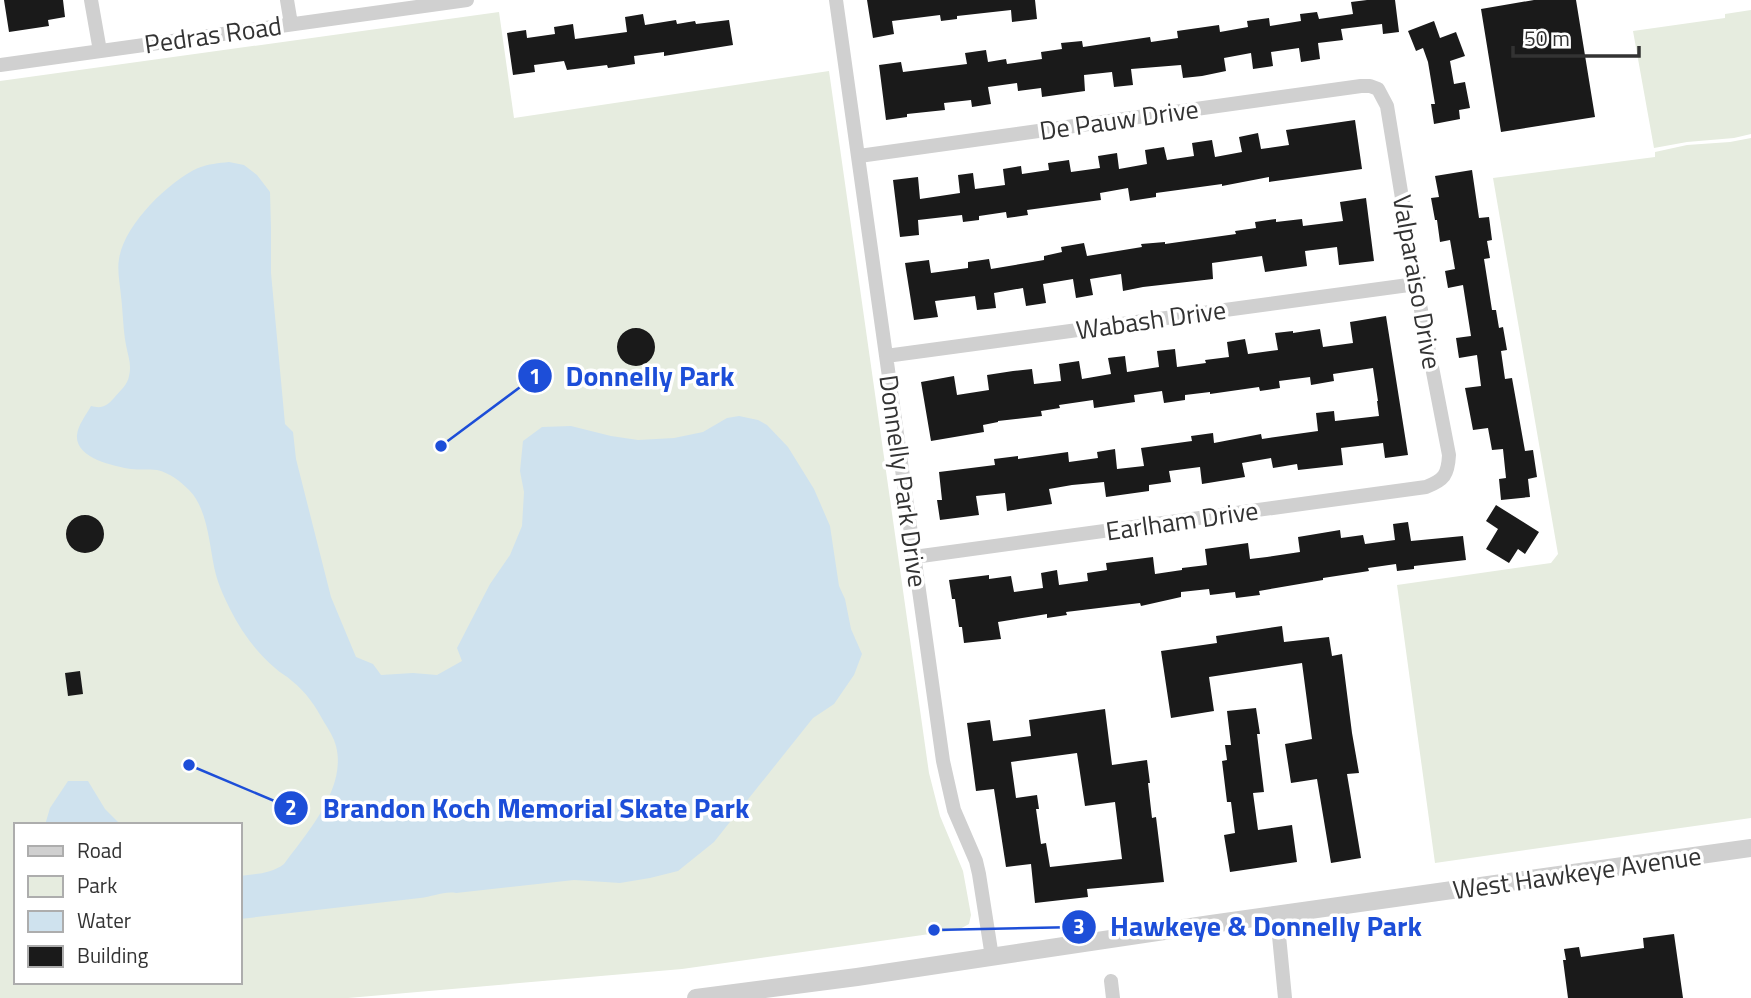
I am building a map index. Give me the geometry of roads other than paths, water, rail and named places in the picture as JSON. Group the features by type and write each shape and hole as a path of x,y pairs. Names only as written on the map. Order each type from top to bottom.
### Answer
{"street":[{"path":"91,0 100,51"},
{"path":"288,0 291,24"},
{"name":"Pedras Road","path":"0,65 467,0"},
{"name":"Donnelly Park Drive","path":"836,0 943,761 954,810 976,861 992,957"},
{"name":"De Pauw Drive","path":"859,156 1361,86 1378,89"},
{"name":"Valparaiso Drive","path":"1378,89 1387,106 1416,284 1449,455 1445,475"},
{"name":"Wabash Drive","path":"886,356 1416,284"},
{"name":"Earlham Drive","path":"914,557 1426,487 1437,483 1445,475"},
{"name":"West Hawkeye Avenue","path":"696,998 1751,848"},
{"path":"1277,915 1285,998"},
{"path":"1111,981 1113,998"}],"water":[{"path":"229,162 244,165 257,175 270,192 271,273 285,424 293,432 296,459 331,597 356,657 373,664 381,675 437,675 462,661 457,648 490,584 510,555 522,526 524,492 520,471 523,441 542,427 571,426 638,440 674,438 703,432 727,418 739,416 767,425 788,447 814,489 830,526 839,586 845,599 851,629 862,654 854,675 834,704 813,718 714,842 678,871 620,883 574,880 242,919 242,876 268,872 284,864 323,809 336,778 338,762 335,743 306,695 249,641 234,617 217,579 204,519 196,498 162,471 131,469 96,460 82,450 77,435 91,406 107,405 125,385 130,372 118,268 129,232 149,206 174,183 198,168"},
{"path":"68,781 88,781 105,809 119,823 46,823 50,808"}],"place":[{"name":"Donnelly Park","path":"441,446"},
{"name":"Brandon Koch Memorial Skate Park","path":"189,765"},
{"name":"Hawkeye & Donnelly Park","path":"934,930"}]}
